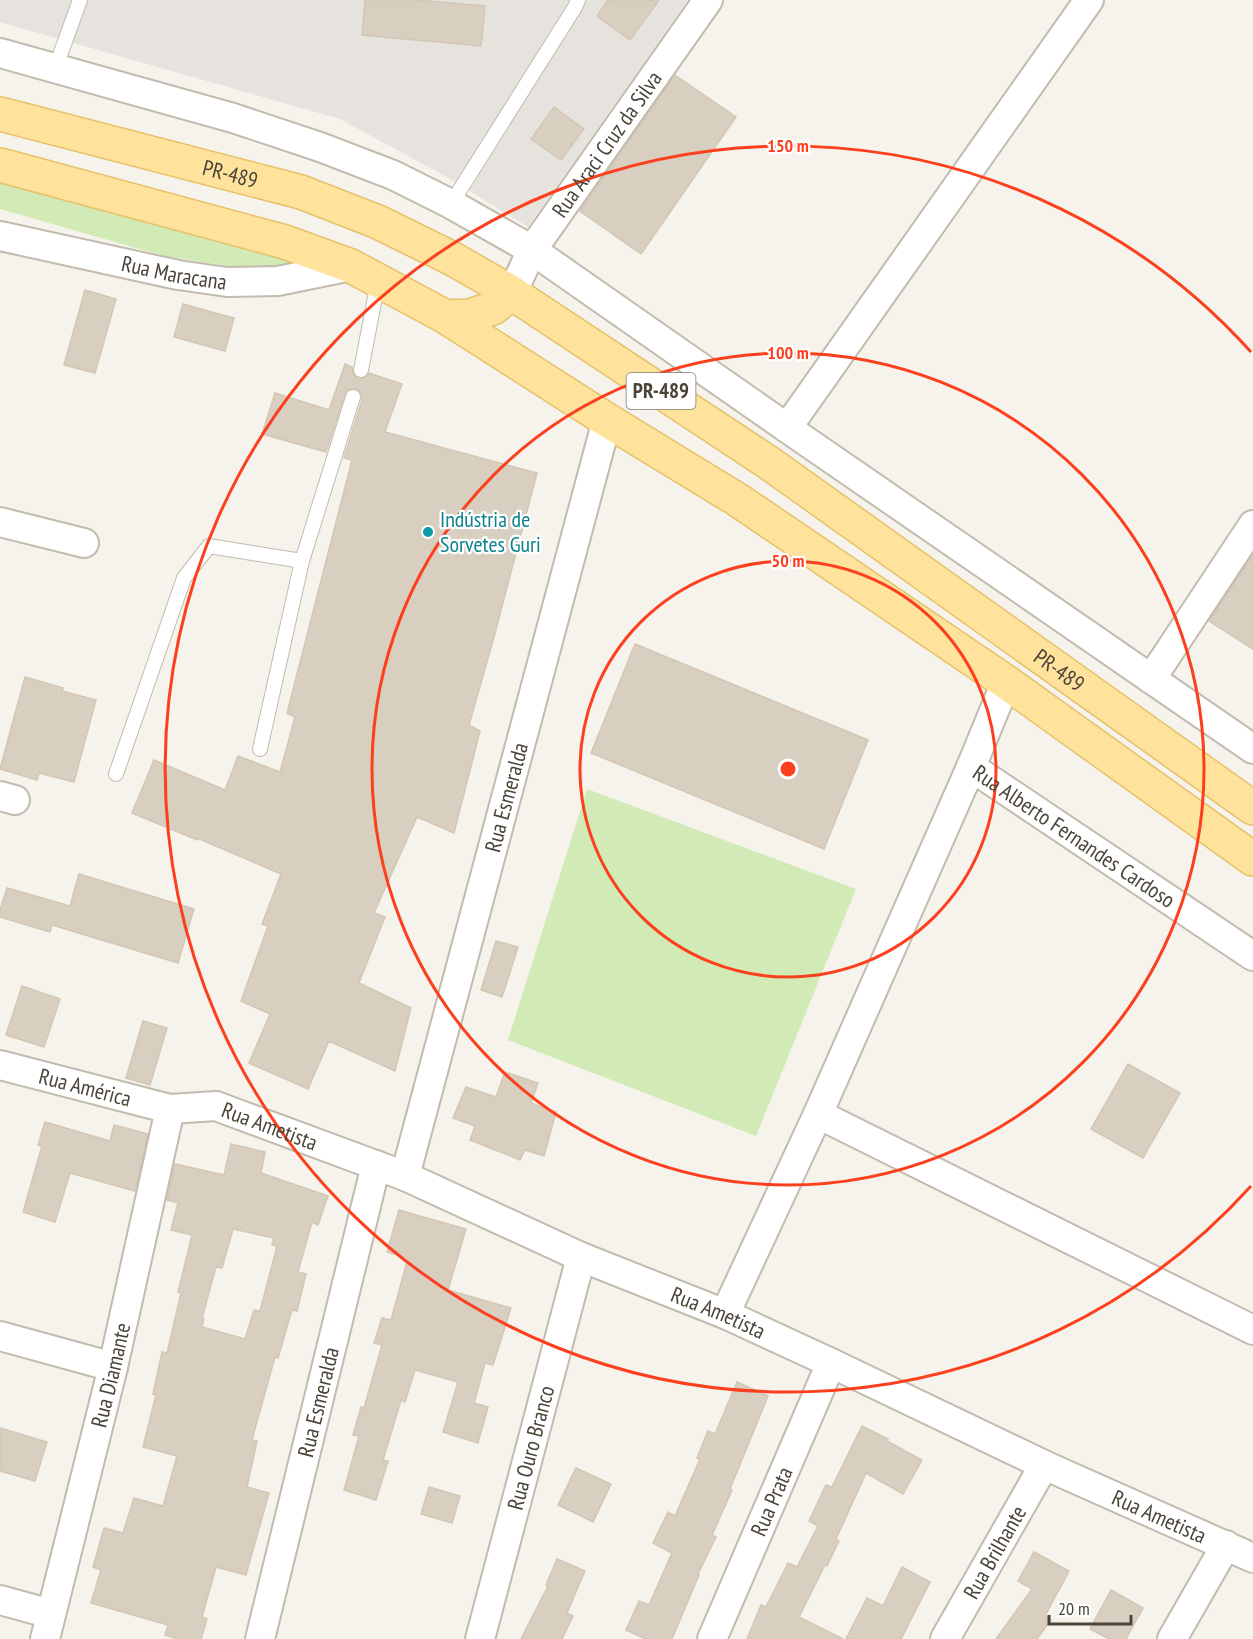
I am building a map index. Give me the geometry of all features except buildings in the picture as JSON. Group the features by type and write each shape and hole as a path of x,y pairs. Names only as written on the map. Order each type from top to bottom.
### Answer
{"main road":[{"name":"PR-489","path":"0,114 301,192 378,222 453,259 512,293 769,463 1253,808"},
{"name":"PR-489","path":"0,165 285,242 364,274 446,317 738,500 1006,682 1253,860"},
{"path":"446,317 470,316 485,311 493,308 512,293"}],"street":[{"name":"Rua Araci Cruz da Silva","path":"512,293 532,250 708,0"},
{"path":"787,428 1089,0"},
{"path":"0,53 233,118 320,147 393,175 451,204 532,250 1253,749"},
{"name":"Rua Maracana","path":"0,236 178,276 226,282 278,281 364,274"},
{"name":"Rua Esmeralda","path":"405,1176 607,420"},
{"path":"0,522 84,543"},
{"path":"1151,678 1253,525"},
{"name":"Rua Alberto Fernandes Cardoso","path":"1006,682 971,767 1253,956"},
{"path":"725,1314 818,1114 971,767"},
{"name":"Rua América","path":"0,1065 171,1109"},
{"name":"Rua Ametista","path":"171,1109 216,1106 405,1176 581,1257 725,1314 1044,1464 1253,1558"},
{"name":"Rua Diamante","path":"48,1626 113,1367 171,1109"},
{"path":"818,1114 1253,1330"},
{"name":"Rua Esmeralda","path":"260,1639 376,1165"},
{"name":"Rua Ouro Branco","path":"480,1639 581,1257"},
{"path":"0,1336 113,1367"},
{"name":"Rua Prata","path":"712,1639 831,1363"},
{"name":"Rua Brilhante","path":"945,1639 1044,1464"},
{"path":"1172,1639 1226,1545"},
{"path":"0,1600 48,1626"}],"lane":[{"path":"55,69 80,0"},
{"path":"451,204 578,0"},
{"path":"362,370 364,274"},
{"path":"260,750 302,561 353,398"},
{"path":"116,774 184,578 209,546 302,561"}],"shaded area":[{"path":"0,0 688,0 528,227 445,176 340,119 0,22"}],"green space":[{"path":"0,171 316,262 271,273 164,256 0,209"},
{"path":"587,789 856,889 756,1136 508,1040"}],"place":[{"name":"Indústria de Sorvetes Guri","path":"428,532"}]}
